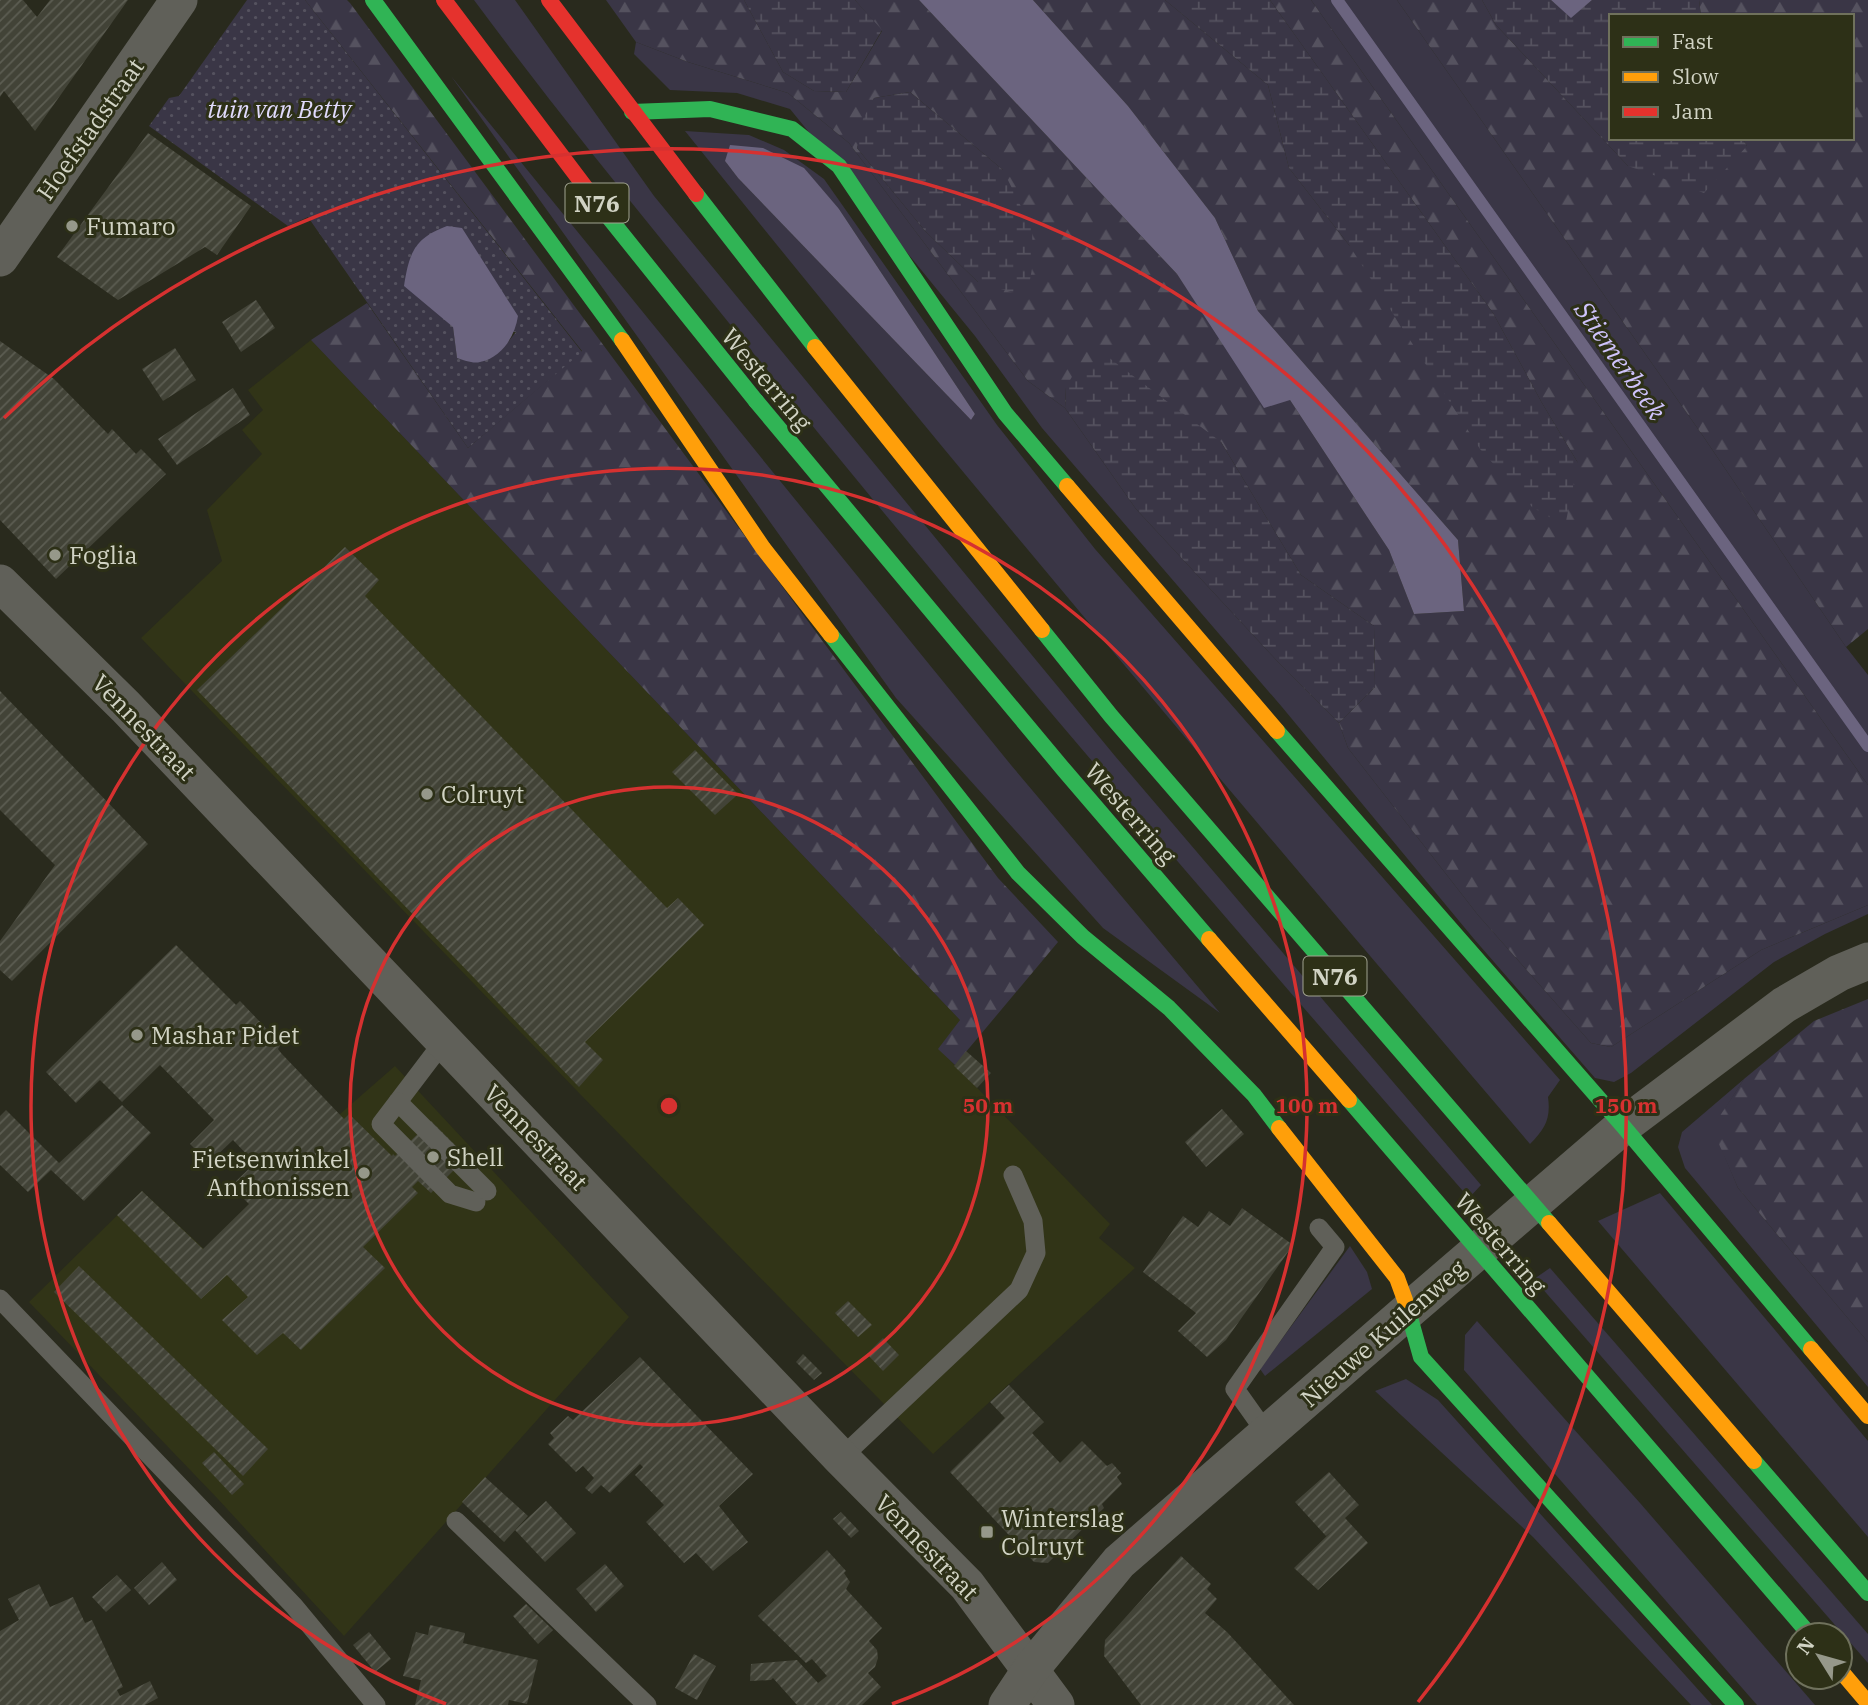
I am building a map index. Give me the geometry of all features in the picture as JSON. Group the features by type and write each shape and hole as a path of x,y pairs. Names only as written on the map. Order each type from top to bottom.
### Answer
{"highway":[{"path":"373,0 640,365 764,548 1018,873 1083,937 1169,1008 1254,1095 1397,1278 1409,1310 1420,1357 1736,1705"},
{"name":"Westerring","path":"444,0 590,194 756,401 1064,770 1798,1621"},
{"name":"Westerring","path":"549,0 755,272 1111,716 1868,1593"},
{"path":"632,112 710,109 792,129 839,166 1005,413 1290,746 1623,1126 1868,1416"},
{"path":"1854,1686 1868,1703"}],"street":[{"name":"Hoefstadstraat","path":"0,258 174,2"},
{"name":"Vennestraat","path":"0,583 126,707 841,1458 967,1585 1056,1705"},
{"name":"Nieuwe Kuilenweg","path":"1007,1705 1031,1669 1119,1562 1409,1310 1623,1126 1784,1005 1839,973 1868,961"}],"lane":[{"path":"398,1102 482,1197 450,1194 381,1124 444,1041"},
{"path":"841,1458 1019,1290 1036,1253 1033,1221 1013,1175"},
{"path":"1267,1434 1235,1389 1335,1247 1319,1228"},
{"path":"0,1299 294,1606 376,1705"},
{"path":"456,1521 647,1705"}],"shaded area":[{"path":"919,0 1033,0 1128,106 1215,218 1258,311 1458,540 1464,611 1414,614 1389,550 1290,400 1264,408 1177,274"},
{"path":"1551,0 1592,0 1571,18"},
{"path":"730,145 763,148 804,168 839,209 975,414 971,420 738,178 725,161"},
{"path":"447,226 462,228 518,316 506,345 488,360 471,362 457,358 453,327 404,286 415,248 427,236"},
{"path":"311,340 960,1020 939,1049 1110,1224 1099,1238 1135,1268 933,1454 580,1094 141,638 222,561 207,510 262,454 242,430 263,410 248,390"},
{"path":"395,1066 629,1317 344,1636 217,1498 29,1302 142,1191 204,1249 340,1114"}],"green space":[{"name":"tuin van Betty","path":"247,0 305,0 582,352 468,448 308,217 288,226 149,126 169,98 179,96","holes":["453,327 516,332 503,348 485,360 457,358"]},
{"path":"305,0 347,0 350,3 998,878 1058,942 955,1065 938,1049 960,1020 311,340 367,303 468,448 582,351"},
{"path":"474,0 515,0 654,196 1115,756 1481,1185 1469,1198 1194,881 923,560 608,174"},
{"path":"606,0 744,0 783,72 814,91 846,92 882,31 855,0 919,0 1177,274 1214,329 1290,400 1389,550 1414,614 1464,611 1458,540 1258,311 1215,218 1128,106 1033,0 1165,0 1268,85 1289,168 1349,245 1578,463 1493,313 1270,0 1311,0 1868,785 1868,905 1761,950 1611,1047 1591,1043 1478,915 1348,748 1339,723 1375,687 1374,626 1301,575 1221,442 1066,387 1065,408 1028,381 849,143 788,93 688,62 636,42","holes":["910,92 1003,170 978,282 925,231 857,148 874,98"]},
{"path":"744,0 855,0 882,30 846,92 814,91 783,72"},
{"path":"1165,0 1270,0 1493,313 1578,463 1565,526 1532,507 1480,449 1349,245 1289,168 1268,85"},
{"path":"1311,0 1397,0 1868,675 1868,785"},
{"path":"1397,0 1482,0 1496,25 1628,166 1747,146 1743,140 1854,140 1854,14 1701,14 1699,0 1868,0 1868,629 1846,647 1703,436"},
{"path":"1482,0 1551,0 1571,17 1592,0 1699,0 1701,14 1609,14 1609,140 1743,140 1747,146 1704,193 1628,166 1496,25"},
{"path":"636,42 688,62 788,93 849,143 1028,381 1065,408 1136,509 1279,663 1339,723 1348,748 1478,915 1591,1043 1611,1047 1761,950 1868,905 1868,914 1774,962 1631,1073 1614,1082 1595,1078 1042,428 975,336 790,109 737,93 670,90 634,54"},
{"path":"451,76 1011,765 1220,1013 1103,928 896,698"},
{"path":"910,92 1003,170 1032,229 1033,263 1030,280 1017,294 978,282 925,231 857,148 863,119 874,98"},
{"path":"685,131 749,135 784,150 824,179 997,425 1095,549 1560,1080 1548,1097 1549,1112 1546,1123 1530,1144 1104,640","holes":["725,161 839,209 975,414 971,420 738,178"]},
{"path":"1108,357 1221,442 1301,575 1374,626 1375,687 1339,723 1279,663 1136,509 1065,408 1066,387 1077,368"},
{"path":"1868,999 1868,1342 1738,1188 1712,1128 1744,1079 1814,1021"},
{"path":"1744,1079 1713,1128 1738,1188 1868,1342 1868,1387 1685,1168 1678,1147 1682,1132"},
{"path":"1660,1193 1868,1441 1868,1537 1598,1221"},
{"path":"1350,1246 1367,1272 1372,1289 1265,1376 1260,1369"},
{"path":"1550,1268 1868,1634 1868,1663 1854,1647 1854,1621 1831,1621 1534,1279"},
{"path":"1477,1321 1784,1669 1784,1691 1803,1691 1815,1705 1757,1705 1464,1370 1465,1335"},
{"path":"1406,1379 1438,1400 1712,1705 1691,1705 1533,1537 1375,1391"}],"building":[{"path":"0,0 23,0 37,17 50,0 128,0 35,131 4,91 0,97"},
{"path":"148,133 251,206 217,255 205,247 118,300 57,257"},
{"path":"256,300 275,328 241,352 222,322"},
{"path":"0,341 54,379 108,434 112,429 136,454 141,449 166,474 56,579 0,520"},
{"path":"175,348 196,380 163,401 142,369"},
{"path":"233,388 250,415 177,465 158,439"},
{"name":"Colruyt","path":"345,547 379,580 365,596 667,908 678,898 704,925 585,1042 603,1060 579,1087 197,690"},
{"path":"0,691 148,844 12,981 0,970 0,941 55,865 0,810"},
{"path":"695,750 738,794 715,815 672,772"},
{"path":"176,945 236,1005 240,1001 281,1044 278,1049 281,1053 344,1119 349,1114 392,1156 431,1121 467,1157 431,1193 418,1181 412,1187 418,1193 363,1247 385,1268 301,1350 283,1333 257,1355 222,1320 248,1297 227,1275 201,1299 117,1215 142,1191 203,1249 249,1204 231,1186 255,1163 233,1140 209,1163 190,1144 214,1120 160,1065 122,1102 100,1080 76,1103 46,1072"},
{"path":"966,1051 991,1073 977,1088 954,1066"},
{"path":"122,1105 151,1133 84,1201 51,1170 28,1192 0,1165 0,1116 6,1110 59,1163"},
{"path":"1222,1109 1244,1134 1206,1167 1185,1142"},
{"path":"1242,1208 1293,1245 1226,1340 1207,1357 1178,1331 1196,1313 1143,1272 1183,1216 1198,1227 1209,1211 1230,1226"},
{"path":"79,1266 268,1449 243,1476 54,1292"},
{"path":"848,1301 872,1325 858,1337 835,1313"},
{"path":"883,1338 899,1355 883,1371 867,1354"},
{"path":"803,1354 822,1373 814,1380 796,1362"},
{"path":"640,1357 753,1474 719,1506 748,1542 713,1571 696,1553 684,1563 646,1522 664,1505 635,1475 643,1467 640,1464 610,1493 601,1485 592,1494 585,1488 594,1478 583,1466 576,1472 548,1444 554,1438 550,1433 568,1416 573,1420"},
{"path":"1009,1385 1044,1422 1032,1433 1060,1463 1082,1441 1107,1466 1112,1463 1121,1473 1117,1477 1122,1484 1102,1504 1104,1508 1048,1563 1034,1562 950,1472 1005,1418 990,1402"},
{"path":"214,1452 244,1484 232,1495 202,1463"},
{"path":"1329,1472 1359,1505 1345,1518 1368,1543 1318,1590 1294,1568 1333,1530 1326,1536 1295,1502"},
{"path":"485,1477 528,1516 504,1542 462,1502"},
{"path":"546,1501 576,1533 545,1562 515,1530"},
{"path":"841,1512 859,1531 851,1538 833,1519"},
{"path":"827,1550 846,1571 844,1573 850,1582 846,1589 882,1628 869,1641 877,1650 878,1658 875,1667 868,1673 881,1687 862,1705 797,1705 773,1678 750,1681 751,1664 797,1660 818,1683 827,1676 812,1659 806,1663 758,1616"},
{"path":"1181,1556 1211,1584 1207,1589 1217,1599 1205,1613 1227,1632 1294,1705 1141,1705 1104,1656 1105,1640"},
{"path":"162,1562 177,1580 149,1605 134,1588"},
{"path":"605,1564 624,1586 596,1612 576,1589"},
{"path":"117,1575 131,1590 106,1612 92,1597"},
{"path":"39,1584 50,1607 73,1597 85,1623 92,1620 123,1687 117,1690 120,1696 150,1681 158,1698 145,1705 0,1705 0,1631 19,1620 8,1599"},
{"path":"526,1604 553,1630 538,1644 513,1616"},
{"path":"430,1625 465,1633 463,1643 538,1660 527,1704 509,1700 508,1705 415,1705 421,1680 403,1676 416,1632 428,1635"},
{"path":"369,1632 391,1659 375,1672 353,1645"},
{"path":"694,1654 716,1666 697,1700 675,1688"}],"waterway":[{"name":"Stiemerbeek","path":"1337,0 1868,746"}],"traffic: fast":[{"path":"373,0 622,340"},
{"path":"632,112 710,109 792,129 839,166 1005,413 1067,486"},
{"path":"696,194 815,347"},
{"path":"598,204 756,401"},
{"path":"756,401 1209,939"},
{"path":"1042,630 1111,716 1549,1223"},
{"path":"831,635 1018,873 1083,937 1169,1008 1254,1095 1279,1128"},
{"path":"1277,731 1623,1126 1811,1349"},
{"path":"1349,1100 1798,1621"},
{"path":"1405,1300 1421,1357 1736,1705"},
{"path":"1754,1461 1868,1593"}],"traffic: slow":[{"path":"622,340 763,548 831,635"},
{"path":"815,347 1042,630"},
{"path":"1067,486 1277,731"},
{"path":"1209,939 1349,1100"},
{"path":"1279,1128 1397,1278 1405,1300"},
{"path":"1549,1223 1754,1461"},
{"path":"1811,1349 1868,1416"},
{"path":"1854,1686 1868,1703"}],"traffic: jam":[{"path":"444,0 598,204"},
{"path":"549,0 696,194"}],"place":[{"name":"Fumaro","path":"72,226"},
{"name":"Foglia","path":"55,555"},
{"name":"Colruyt","path":"427,794"},
{"name":"Mashar Pidet","path":"137,1035"},
{"name":"Shell","path":"433,1157"},
{"name":"Fietsenwinkel Anthonissen","path":"364,1173"},
{"name":"Winterslag Colruyt","path":"987,1532"}]}
